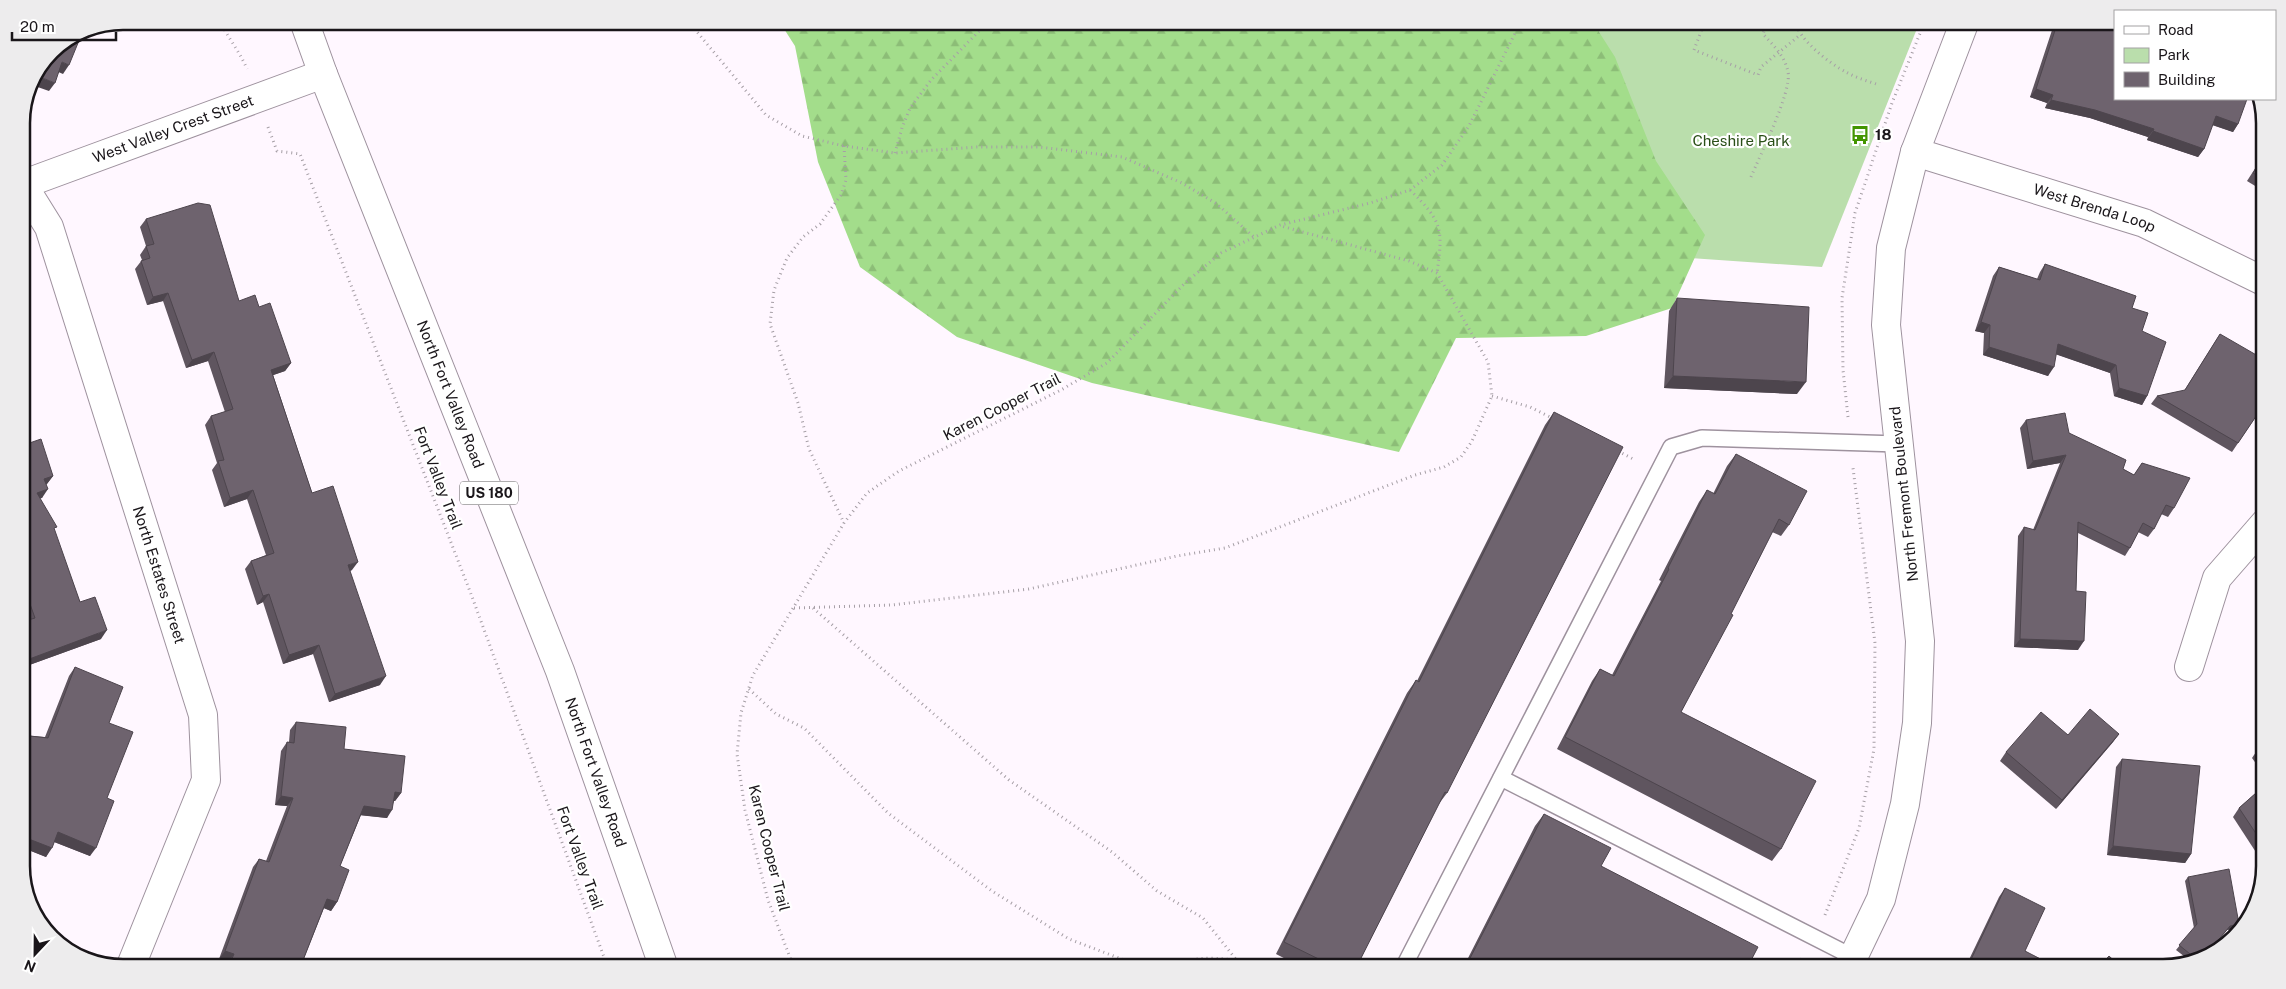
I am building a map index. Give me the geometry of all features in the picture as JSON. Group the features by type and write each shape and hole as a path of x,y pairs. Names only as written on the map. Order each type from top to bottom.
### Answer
{"street":[{"name":"North Fort Valley Road","path":"307,30 560,671 661,959"},
{"name":"North Fremont Boulevard","path":"1851,959 1881,899 1905,804 1917,723 1920,641 1886,325 1891,248 1915,152 1962,30"},
{"name":"West Valley Crest Street","path":"30,180 323,74"},
{"name":"West Brenda Loop","path":"1915,152 2144,222 2256,278"},
{"name":"North Estates Street","path":"30,195 49,227 203,715 206,780 134,959"},
{"path":"2189,666 2217,578 2256,533"}],"lane":[{"path":"1408,959 1671,447 1702,438 1898,444"},
{"path":"1501,778 1813,936 1846,959"}],"path":[{"name":"Fort Valley Trail","path":"224,30 241,54 277,150 300,154 467,585 605,959"},
{"path":"695,30 766,115 802,136 844,146 895,153 978,147 1039,147 1122,157 1182,183 1217,204 1255,238"},
{"path":"895,153 910,108 931,80 980,30"},
{"name":"Karen Cooper Trail","path":"791,959 768,900 744,810 737,754 741,712 754,675 844,524 867,494 899,471 1061,390 1107,363 1185,283 1221,253 1280,225 1370,203 1410,190 1442,165 1469,126 1517,30"},
{"path":"1702,30 1694,50 1758,76 1761,67 1800,35"},
{"path":"1751,176 1789,82 1785,62 1780,52 1763,34 1764,30"},
{"path":"1798,30 1800,35 1842,70 1879,85"},
{"path":"1801,959 1828,910 1859,828 1874,749 1875,643 1843,370 1842,298 1855,213 1892,103 1920,30"},
{"path":"844,146 846,180 841,195 820,224 803,237 787,258 774,290 770,324 798,403 809,449 844,524"},
{"path":"1410,190 1430,210 1441,231 1436,273"},
{"path":"793,608 892,605 1029,590 1178,556 1225,548 1415,475 1444,467 1461,457 1472,441 1492,396 1488,362 1436,273 1409,261 1280,225"},
{"path":"1492,396 1530,407 1556,420"},
{"path":"1616,450 1658,472"},
{"path":"813,608 1009,780 1112,852 1157,890 1203,918 1235,959"},
{"path":"749,689 776,714 804,728 888,813 992,891 1069,939 1121,959"},
{"path":"1189,959 1202,957 1225,959"}],"green space":[{"path":"785,30 1598,30 1615,57 1656,161 1705,235 1672,308 1586,336 1456,338 1399,452 1092,383 957,337 860,267 818,162 795,46"},
{"name":"Cheshire Park","path":"1596,30 1916,30 1822,267 1690,258 1531,198"}],"building":[{"path":"2055,30 2114,30 2114,100 2247,100 2238,124 2216,116 2204,149 2153,131 2154,129 2095,110 2051,100 2053,95 2036,89"},
{"path":"79,41 69,65 62,62 55,83 42,78 57,57"},
{"path":"198,203 210,205 239,301 255,295 259,307 270,303 291,363 271,370 312,493 333,486 358,562 348,565 386,676 335,694 319,645 289,655 269,594 263,596 251,561 274,553 253,490 230,498 218,461 224,460 211,416 233,409 214,352 192,360 168,293 153,297 141,261 150,258 146,246 154,244 146,219"},
{"path":"2045,264 2136,296 2132,308 2148,313 2142,331 2166,342 2147,396 2119,388 2116,365 2058,344 2054,367 1989,347 1990,325 1981,322 1999,267 2040,280"},
{"path":"1677,298 1809,307 1806,382 1673,376"},
{"path":"2220,334 2256,355 2256,416 2238,443 2157,396 2185,390"},
{"path":"1554,412 1623,447 1361,959 1319,959 1284,942 1416,680 1419,682"},
{"path":"2065,413 2069,433 2126,460 2123,469 2134,475 2142,463 2190,478 2174,508 2166,505 2154,529 2143,523 2130,548 2078,522 2076,591 2086,592 2084,641 2020,639 2024,527 2035,530 2066,455 2033,461 2026,420"},
{"path":"41,439 53,476 44,479 48,489 37,493 57,527 54,528 80,602 95,597 107,630 30,659 30,619 35,618 30,604 30,443"},
{"path":"1736,454 1807,491 1789,525 1779,519 1731,614 1733,615 1681,712 1816,781 1781,849 1565,737 1600,669 1614,676 1707,490 1715,494"},
{"path":"75,667 123,687 109,723 133,732 107,798 114,801 96,848 58,832 52,848 30,839 30,736 48,738"},
{"path":"2090,709 2119,734 2062,800 2006,752 2041,712 2068,735"},
{"path":"296,722 346,727 344,749 405,756 401,793 395,792 392,810 364,806 340,866 349,870 337,902 327,899 304,959 232,959 234,954 225,951 259,859 269,862 293,798 281,796 287,742 294,743"},
{"path":"2122,759 2200,766 2191,854 2113,846"},
{"path":"2256,793 2256,834 2239,808"},
{"path":"1544,814 1611,848 1601,866 1758,947 1752,959 1470,959"},
{"path":"2229,869 2238,920 2235,925 2230,926 2215,943 2191,955 2179,945 2197,924 2188,877"},
{"path":"2005,888 2045,908 2025,951 2040,959 1971,959"}],"place":[{"name":"18","path":"1860,135"}]}
